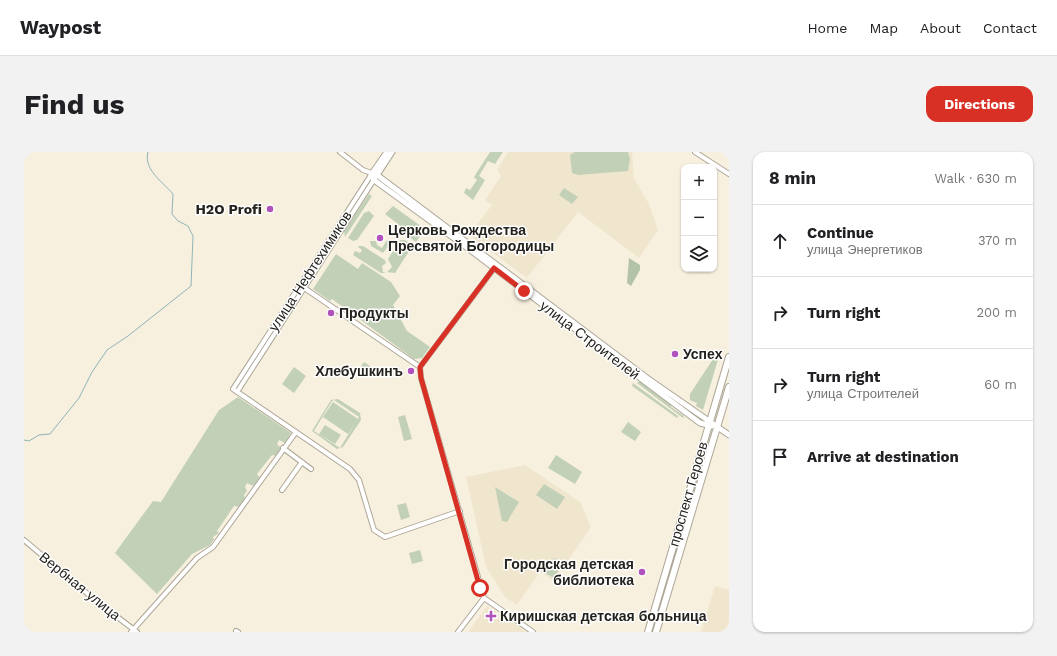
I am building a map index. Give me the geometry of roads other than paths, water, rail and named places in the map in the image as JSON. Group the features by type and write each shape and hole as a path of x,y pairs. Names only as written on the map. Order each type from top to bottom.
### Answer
{"main road":[{"name":"проспект Героев","path":"648,632 729,356"},
{"name":"проспект Героев","path":"656,632 729,387"}],"street":[{"name":"улица Строителей","path":"340,152 709,424 717,427 729,435"},
{"name":"улица Нефтехимиков","path":"296,432 235,391 374,177 387,152"},
{"path":"374,177 392,152"},
{"path":"695,152 729,174"},
{"path":"495,267 420,367 421,378 484,598 533,632"},
{"path":"302,286 420,367"},
{"path":"134,631 196,558 213,547 296,432 350,469 359,480 374,530 378,534 385,537 460,511"},
{"path":"284,448 311,469"},
{"path":"282,490 302,462"},
{"name":"Вербная улица","path":"24,540 134,631"},
{"path":"458,632 484,598"}],"waterway":[{"path":"24,440 29,441 39,435 50,434 79,398 92,372 107,350 128,336 191,286 193,236 188,226 178,221 172,214 173,194 151,170 148,164 148,152"}],"place":[{"name":"H2O Profi","path":"270,209"},
{"name":"Церковь Рождества Пресвятой Богородицы","path":"380,238"},
{"name":"Продукты","path":"331,313"},
{"name":"Успех","path":"675,354"},
{"name":"Хлебушкинъ","path":"411,371"},
{"name":"Городская детская библиотека","path":"642,572"},
{"name":"Киришская детская больница","path":"491,616"}]}
